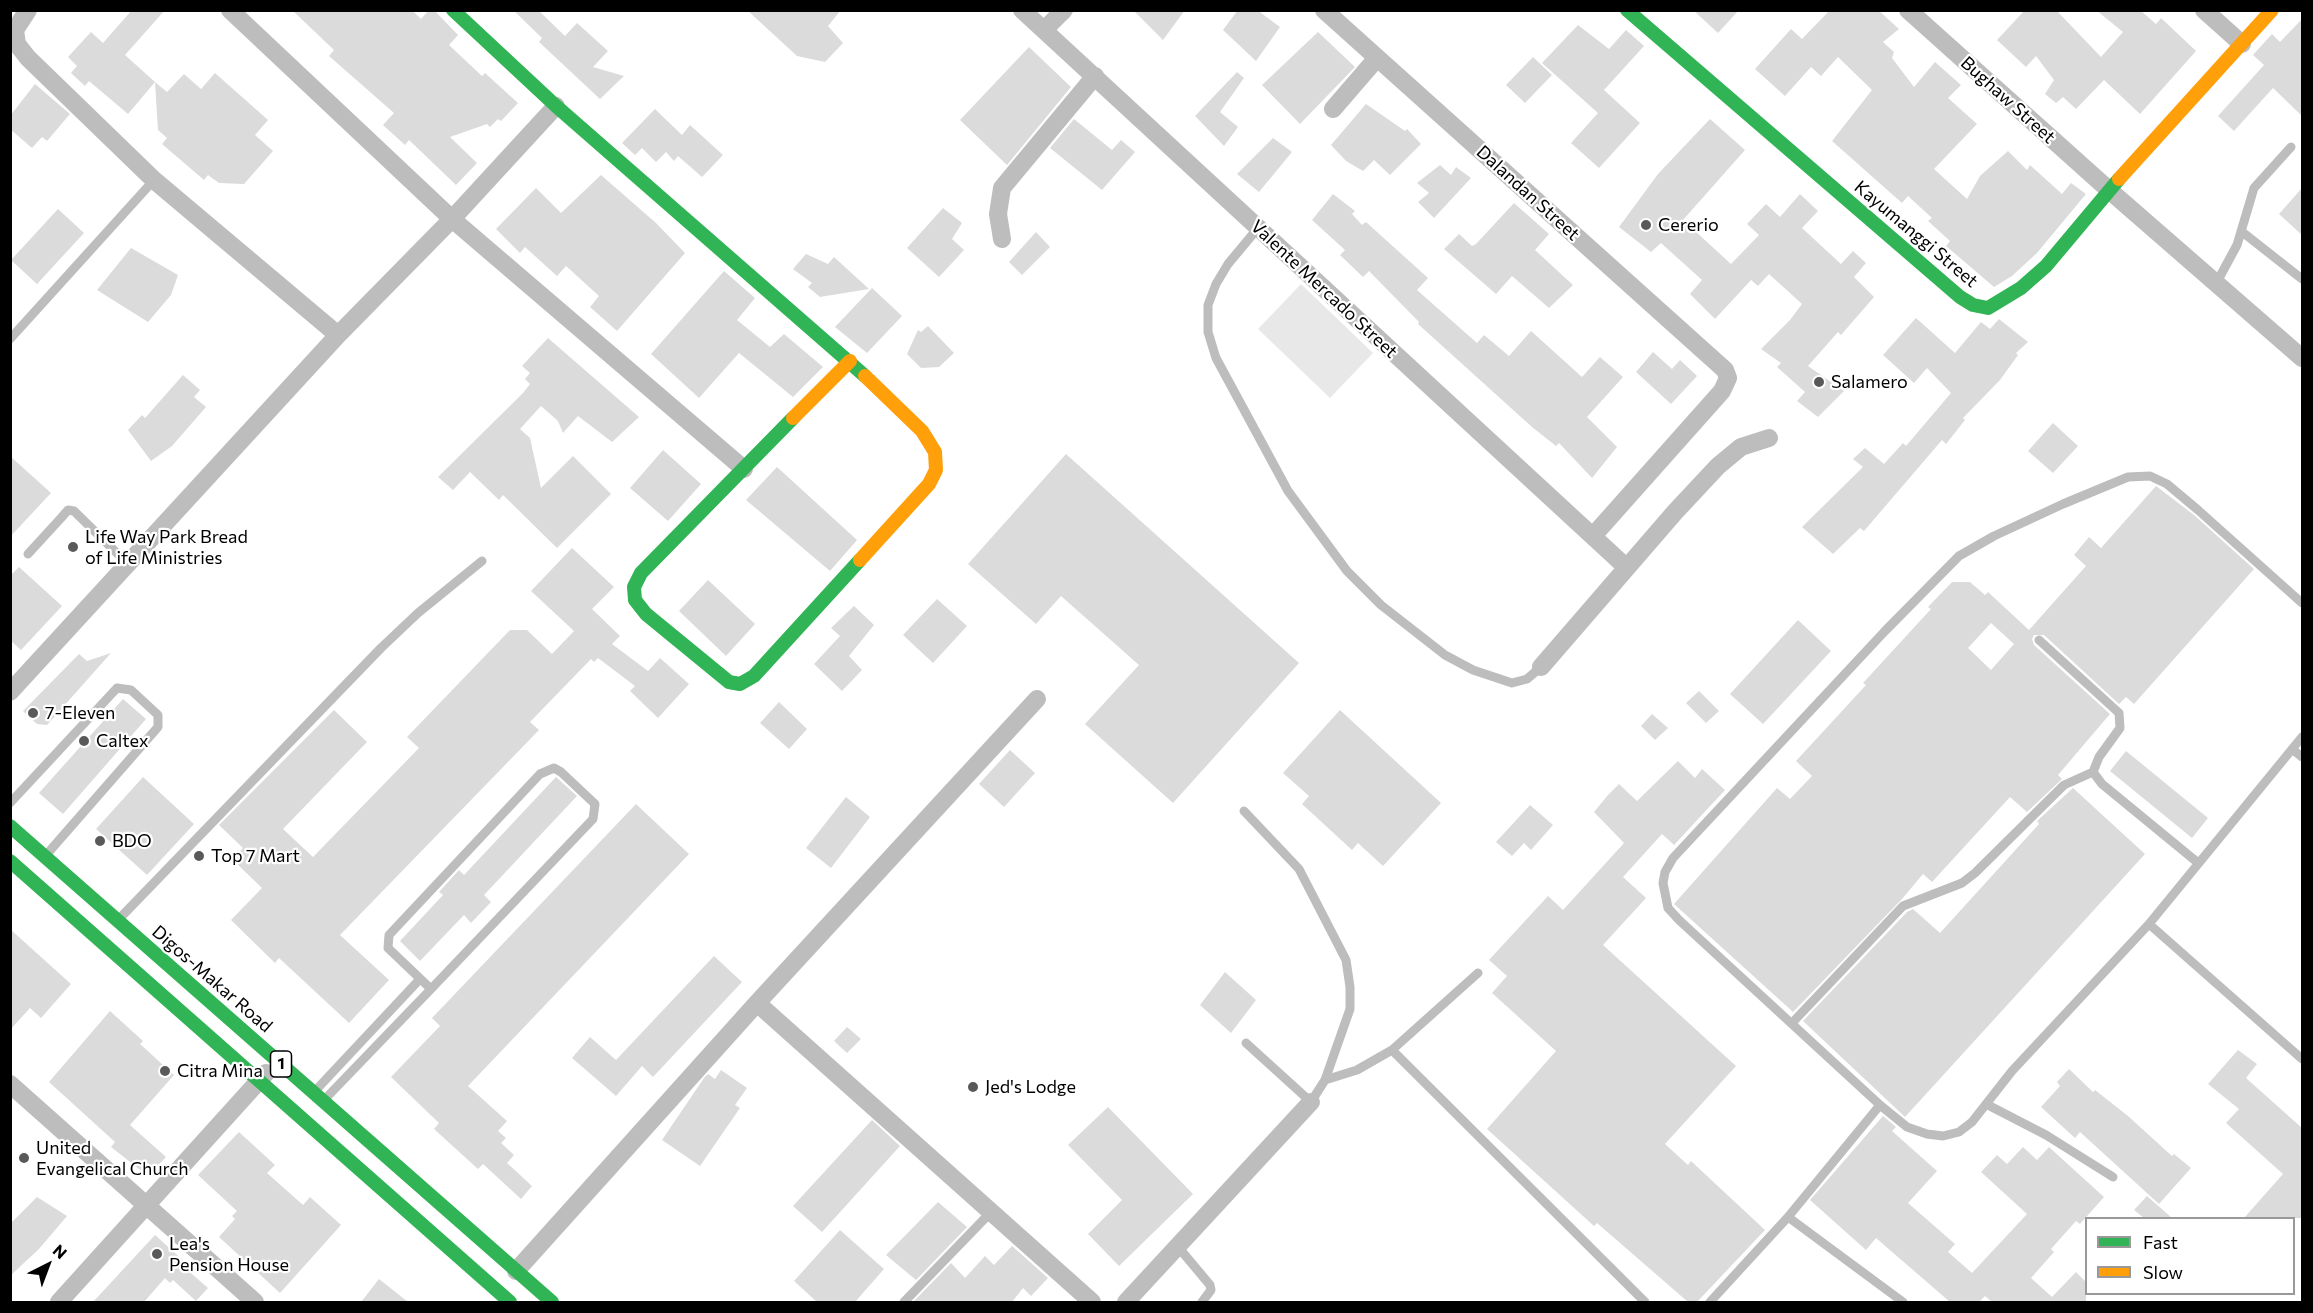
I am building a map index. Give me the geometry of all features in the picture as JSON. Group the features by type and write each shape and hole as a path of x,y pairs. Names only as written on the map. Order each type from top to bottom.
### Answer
{"street":[{"path":"28,10 15,30 14,41 28,58 154,180 338,335"},
{"path":"230,10 452,219 744,469"},
{"path":"453,10 556,106 850,361 922,431 935,452 936,470 929,484 754,676 740,684 729,682 646,614 635,600 634,587 641,573 850,361"},
{"name":"Valente Mercado Street","path":"1022,10 1626,567"},
{"path":"1044,30 1064,10"},
{"name":"Dalandan Street","path":"1324,10 1720,363 1728,378 1722,391 1593,536"},
{"name":"Kayumanggi Street","path":"1627,10 1699,75 1973,305 1988,308 2020,288 2046,266 2109,190 2272,10"},
{"name":"Bughaw Street","path":"1908,10 2109,190 2302,358"},
{"path":"2204,10 2242,44"},
{"path":"1333,109 1377,58"},
{"path":"1002,239 998,214 1002,188 1095,76"},
{"path":"10,692 338,335 452,219 556,106"},
{"path":"1541,667 1626,567 1724,460 1741,447 1769,438"},
{"path":"516,1271 757,1003 1037,699"},
{"name":"Digos-Makar Road","path":"10,826 552,1302"},
{"name":"1","path":"10,861 510,1302"},
{"path":"757,1003 1092,1302"},
{"path":"58,1302 277,1060"},
{"path":"10,1084 255,1302"},
{"path":"1126,1302 1179,1248 1311,1102"}],"lane":[{"path":"2217,282 2241,231 2254,188 2291,147"},
{"path":"10,339 154,180"},
{"path":"1258,228 1228,264 1216,284 1208,305 1208,332 1216,358 1288,491 1347,571 1381,605 1445,655 1473,670 1512,683 1527,679 1541,667"},
{"path":"2241,231 2302,279"},
{"path":"2302,603 2167,484 2150,476 2128,477 1994,536 1959,556 1885,631 1673,858 1665,872 1664,889 1668,908 1907,1127 1927,1134 1943,1136 1959,1132 1972,1122 2024,1058 2088,993 2148,924 2196,862 2302,737"},
{"path":"28,554 69,510 74,511 128,564"},
{"path":"118,920 381,648 418,613 482,561"},
{"path":"1792,1023 1904,906 1962,883 2064,785 2093,772 2099,757 2120,728 2119,713 2039,640"},
{"path":"10,803 117,688 131,690 158,715 158,727 45,856"},
{"path":"2292,749 2302,757"},
{"path":"318,1097 431,989 593,819 595,804 561,772 554,768 540,774 389,935 388,948 431,989"},
{"path":"2093,772 2102,784 2196,862"},
{"path":"1244,811 1299,869 1346,960 1350,1009 1325,1080 1311,1102 1246,1043"},
{"path":"2148,924 2302,1059"},
{"path":"1325,1080 1357,1070 1392,1050 1478,973"},
{"path":"318,1097 420,979"},
{"path":"1392,1050 1645,1302"},
{"path":"1710,1302 1788,1217 1880,1104"},
{"path":"1986,1104 2046,1135 2113,1177"},
{"path":"904,1302 991,1212"},
{"path":"1788,1217 1903,1302"},
{"path":"1179,1248 1210,1285 1211,1290 1202,1302"}],"shaded area":[{"path":"1301,284 1373,353 1330,398 1258,329"}],"building":[{"path":"132,10 165,10 125,55 155,82 128,114 89,81 85,86 71,73 77,66 68,57 91,32 103,43"},
{"path":"292,10 412,10 421,19 429,10 434,10 458,35 449,45 482,76 485,73 518,103 501,121 498,119 490,127 487,124 450,137 477,163 456,185 409,140 405,145 383,125 394,113 329,56 334,50"},
{"path":"513,10 538,10 565,36 577,23 608,51 593,67 624,76 600,99 539,42 542,38"},
{"path":"747,10 841,10 828,26 843,43 825,62 797,56"},
{"path":"1133,10 1185,10 1163,40"},
{"path":"1238,10 1257,10 1280,27 1256,61 1223,30"},
{"path":"1693,10 1739,10 1718,33"},
{"path":"1830,10 1878,10 1899,29 1883,42 1894,52 1892,58 1914,87 1935,62 1961,85 1948,98 1977,124 1934,169 1967,199 1980,176 2008,151 2027,170 2030,165 2062,194 2071,183 2086,194 2037,253 2012,276 1994,287 1946,246 1950,241 1928,221 1932,218 1908,196 1902,203 1832,141 1872,90 1838,57 1821,76 1811,67 1785,96 1755,69 1791,29 1802,39"},
{"path":"2025,10 2056,10 2101,57 2123,32 2096,10 2140,10 2156,24 2161,18 2196,51 2140,114 2104,80 2076,109 2063,97 2056,103 2045,94 2054,80 2036,56 2026,67 1997,40"},
{"path":"2302,19 2302,116 2273,88 2234,131 2218,116 2264,65 2253,55 2272,34 2280,42"},
{"path":"1578,25 1609,49 1626,30 1644,46 1604,90 1640,123 1599,168 1571,143 1598,113 1542,63"},
{"path":"1318,32 1355,67 1300,124 1262,85"},
{"path":"1029,47 1071,87 1007,165 960,120"},
{"path":"1533,57 1552,75 1525,103 1506,85"},
{"path":"1237,72 1244,78 1220,112 1238,127 1224,146 1195,116"},
{"path":"215,73 268,120 255,135 273,151 244,184 219,183 208,175 204,180 162,144 167,138 158,130 155,82 167,92 184,74 201,89"},
{"path":"35,84 70,114 47,141 42,137 32,148 10,129 10,116"},
{"path":"1366,104 1405,131 1407,129 1421,144 1390,175 1374,160 1363,171 1346,161 1331,145"},
{"path":"655,109 682,135 690,125 723,155 702,177 678,156 674,161 666,152 656,162 642,148 635,155 622,143"},
{"path":"1074,119 1112,150 1121,140 1135,152 1102,190 1050,148"},
{"path":"1710,119 1745,150 1683,220 1731,264 1759,235 1747,224 1766,204 1780,217 1800,194 1818,211 1802,228 1841,264 1853,251 1866,263 1854,277 1874,297 1841,335 1838,332 1808,366 1844,391 1818,417 1797,401 1805,392 1777,367 1781,363 1761,349 1790,320 1802,304 1769,274 1758,286 1751,280 1715,319 1690,294 1702,280 1661,243 1651,252 1619,227 1658,174"},
{"path":"1273,138 1292,152 1259,192 1237,174"},
{"path":"1440,165 1451,175 1456,167 1471,178 1434,218 1418,202 1429,193 1417,183"},
{"path":"601,175 656,223 685,253 617,331 590,307 599,296 566,266 557,276 525,247 520,253 496,229 536,188 561,213"},
{"path":"2302,188 2302,235 2279,214"},
{"path":"1333,194 1355,211 1352,214 1362,225 1366,222 1428,278 1417,290 1477,343 1484,335 1509,356 1531,331 1582,377 1600,357 1623,377 1587,417 1617,447 1592,478 1559,443 1556,446 1532,427 1418,324 1419,322 1369,271 1363,277 1340,255 1345,250 1312,220"},
{"path":"1514,203 1549,234 1535,250 1573,285 1549,308 1512,276 1496,294 1444,249 1459,234 1472,246 1476,244"},
{"path":"943,208 962,223 952,239 964,250 939,277 907,248"},
{"path":"58,209 84,233 37,284 11,260"},
{"path":"1036,232 1050,247 1022,275 1009,262"},
{"path":"131,248 178,275 171,295 148,322 97,290"},
{"path":"806,254 828,264 834,257 869,289 820,297 808,287 812,283 793,269"},
{"path":"724,271 755,298 737,320 770,347 784,334 823,367 793,397 739,353 699,398 651,354"},
{"path":"872,288 902,316 867,353 835,327"},
{"path":"1916,318 1955,353 1981,322 1990,329 1999,319 2028,342 2016,353 2018,355 2000,380 1963,418 1965,420 1946,444 1942,440 1864,531 1860,528 1833,554 1802,527 1863,467 1853,459 1865,448 1884,464 1903,443 1906,446 1951,393 1927,368 1914,383 1883,355"},
{"path":"928,326 954,353 939,367 921,368 907,354 918,330 921,332"},
{"path":"548,338 639,417 612,442 578,416 563,433 558,421 541,406 520,429 530,438 541,488 573,456 611,494 557,548 503,495 499,500 470,472 453,490 438,477 523,393 530,384 525,379 530,373 522,366"},
{"path":"1653,352 1672,369 1680,360 1697,376 1671,404 1636,372"},
{"path":"183,375 200,390 194,397 206,407 172,446 151,461 128,430 142,415 145,418"},
{"path":"2053,423 2078,446 2053,473 2028,451"},
{"path":"663,450 701,484 668,521 630,488"},
{"path":"1066,454 1299,663 1173,803 1085,724 1139,665 1061,596 1036,624 968,564"},
{"path":"10,456 51,493 10,537"},
{"path":"777,467 857,540 830,571 746,500"},
{"path":"2156,486 2194,515 2254,569 2134,704 2126,697 2119,704 2044,635 2034,635 2032,639 2034,645 2110,714 2058,775 2062,779 2027,812 2010,797 1932,882 1923,874 1902,899 1793,1012 1674,904 1777,788 1790,799 1812,776 1796,761 1866,685 1863,683 1931,609 1928,607 1952,582 1970,582 1985,595 1988,592 2029,630 2086,566 2074,555 2089,537 2101,548","holes":["1991,623 2014,644 1991,670 1968,648"]},
{"path":"572,548 614,587 592,609 620,636 612,644 648,671 660,658 689,684 658,718 630,691 635,686 598,658 594,662 591,659 530,722 539,730 340,935 389,980 349,1023 279,958 275,963 231,920 262,888 232,859 243,848 219,825 334,710 367,742 283,829 313,857 419,748 407,737 510,630 527,630 552,654 574,631 531,591"},
{"path":"19,567 62,606 21,650 10,640 10,576"},
{"path":"708,580 755,624 726,656 679,611"},
{"path":"937,599 967,626 933,663 903,635"},
{"path":"854,606 874,625 849,656 862,670 842,691 814,664 840,636 831,628"},
{"path":"1798,620 1831,651 1763,724 1730,694"},
{"path":"111,653 47,725 37,724 23,711 79,654 87,661"},
{"path":"1699,691 1719,711 1706,723 1686,703"},
{"path":"123,699 146,719 63,814 39,793"},
{"path":"779,702 807,729 789,749 760,723"},
{"path":"1340,710 1441,803 1383,866 1358,843 1352,850 1302,804 1309,796 1283,773"},
{"path":"1652,714 1668,728 1655,740 1641,726"},
{"path":"1010,750 1035,773 1004,807 979,784"},
{"path":"2126,751 2208,818 2192,838 2110,771"},
{"path":"1678,761 1695,778 1702,769 1725,790 1674,845 1662,834 1623,877 1646,898 1603,945 1736,1066 1665,1144 1688,1165 1691,1161 1765,1230 1697,1302 1688,1302 1597,1223 1594,1226 1487,1129 1556,1051 1492,993 1507,976 1489,960 1548,896 1563,910 1624,843 1594,812 1608,795 1619,784 1637,801"},
{"path":"143,777 194,824 147,875 96,829"},
{"path":"556,777 577,796 484,895 491,902 471,923 464,915 420,961 400,941 443,895 439,892 459,870 464,875"},
{"path":"2073,788 2145,854 1905,1117 1803,1021 1907,912 1913,909 1940,933 2039,824 2037,821"},
{"path":"846,797 870,817 831,868 806,848"},
{"path":"636,804 689,854 468,1086 507,1121 498,1131 506,1138 501,1143 514,1155 507,1163 532,1186 521,1199 483,1164 478,1169 434,1129 439,1123 391,1077 440,1026 432,1018"},
{"path":"1530,805 1553,825 1531,850 1524,843 1512,856 1496,842"},
{"path":"10,929 71,984 41,1018 30,1008 10,1030"},
{"path":"714,956 742,982 653,1077 642,1066 616,1096 572,1058 590,1037 616,1060"},
{"path":"1225,972 1256,1000 1231,1033 1200,1005"},
{"path":"110,1011 143,1041 140,1044 174,1075 130,1125 166,1157 148,1176 111,1147 115,1142 49,1082"},
{"path":"847,1027 861,1039 847,1053 834,1041"},
{"path":"2238,1050 2257,1064 2246,1078 2302,1128 2302,1218 2245,1217 2283,1174 2226,1123 2239,1109 2208,1084"},
{"path":"2069,1069 2093,1092 2095,1090 2172,1156 2174,1154 2191,1168 2159,1204 2080,1132 2075,1138 2041,1107 2060,1086 2057,1082"},
{"path":"721,1070 747,1088 735,1105 740,1108 700,1166 662,1140 704,1078 708,1074 715,1079"},
{"path":"1108,1107 1193,1194 1119,1266 1088,1234 1122,1200 1068,1145"},
{"path":"1883,1116 1896,1127 1892,1131 1937,1171 1908,1203 1955,1244 1948,1252 1972,1273 2027,1214 1981,1172 1997,1155 2007,1164 2023,1147 2037,1160 2049,1147 2104,1197 2080,1224 2076,1221 2051,1249 2054,1252 2031,1278 2052,1297 2076,1272 2085,1281 2086,1302 1992,1302 1985,1296 1979,1302 1950,1302 1876,1238 1866,1250 1810,1200"},
{"path":"872,1120 900,1146 822,1232 793,1206"},
{"path":"239,1132 275,1165 267,1173 303,1205 310,1197 341,1225 280,1293 219,1237 235,1219 232,1216 237,1211 198,1175"},
{"path":"2147,1196 2171,1217 2143,1217 2134,1210"},
{"path":"37,1197 67,1216 39,1249 10,1276 10,1224"},
{"path":"938,1202 967,1227 916,1280 886,1255"},
{"path":"840,1230 884,1269 855,1302 817,1302 794,1281"},
{"path":"155,1235 187,1264 184,1267 208,1288 196,1301 173,1280 170,1283 165,1278 144,1302 93,1302"},
{"path":"1012,1246 1048,1278 1031,1296 1023,1288 1012,1302 913,1302 951,1263 965,1278 985,1256 994,1265"},
{"path":"379,1279 408,1302 361,1302"}],"traffic: fast":[{"path":"453,10 556,106 865,376"},
{"path":"1627,10 1960,297 1973,305 1988,308 2021,288 2046,266 2119,179"},
{"path":"793,418 641,573 634,587 635,600 646,614 729,682 740,684 754,676 860,560"},
{"path":"10,826 552,1302"},
{"path":"10,861 510,1302"}],"traffic: slow":[{"path":"2119,179 2272,10"},
{"path":"793,418 850,361"},
{"path":"860,560 929,484 936,470 935,452 922,431 865,376"}],"place":[{"name":"Cererio","path":"1646,225"},
{"name":"Salamero","path":"1819,382"},
{"name":"Life Way Park Bread of Life Ministries","path":"73,547"},
{"name":"7-Eleven","path":"33,713"},
{"name":"Caltex","path":"84,741"},
{"name":"BDO","path":"100,841"},
{"name":"Top 7 Mart","path":"199,856"},
{"name":"Citra Mina","path":"165,1071"},
{"name":"Jed's Lodge","path":"973,1087"},
{"name":"United Evangelical Church","path":"24,1158"},
{"name":"Lea's Pension House","path":"157,1254"}]}
